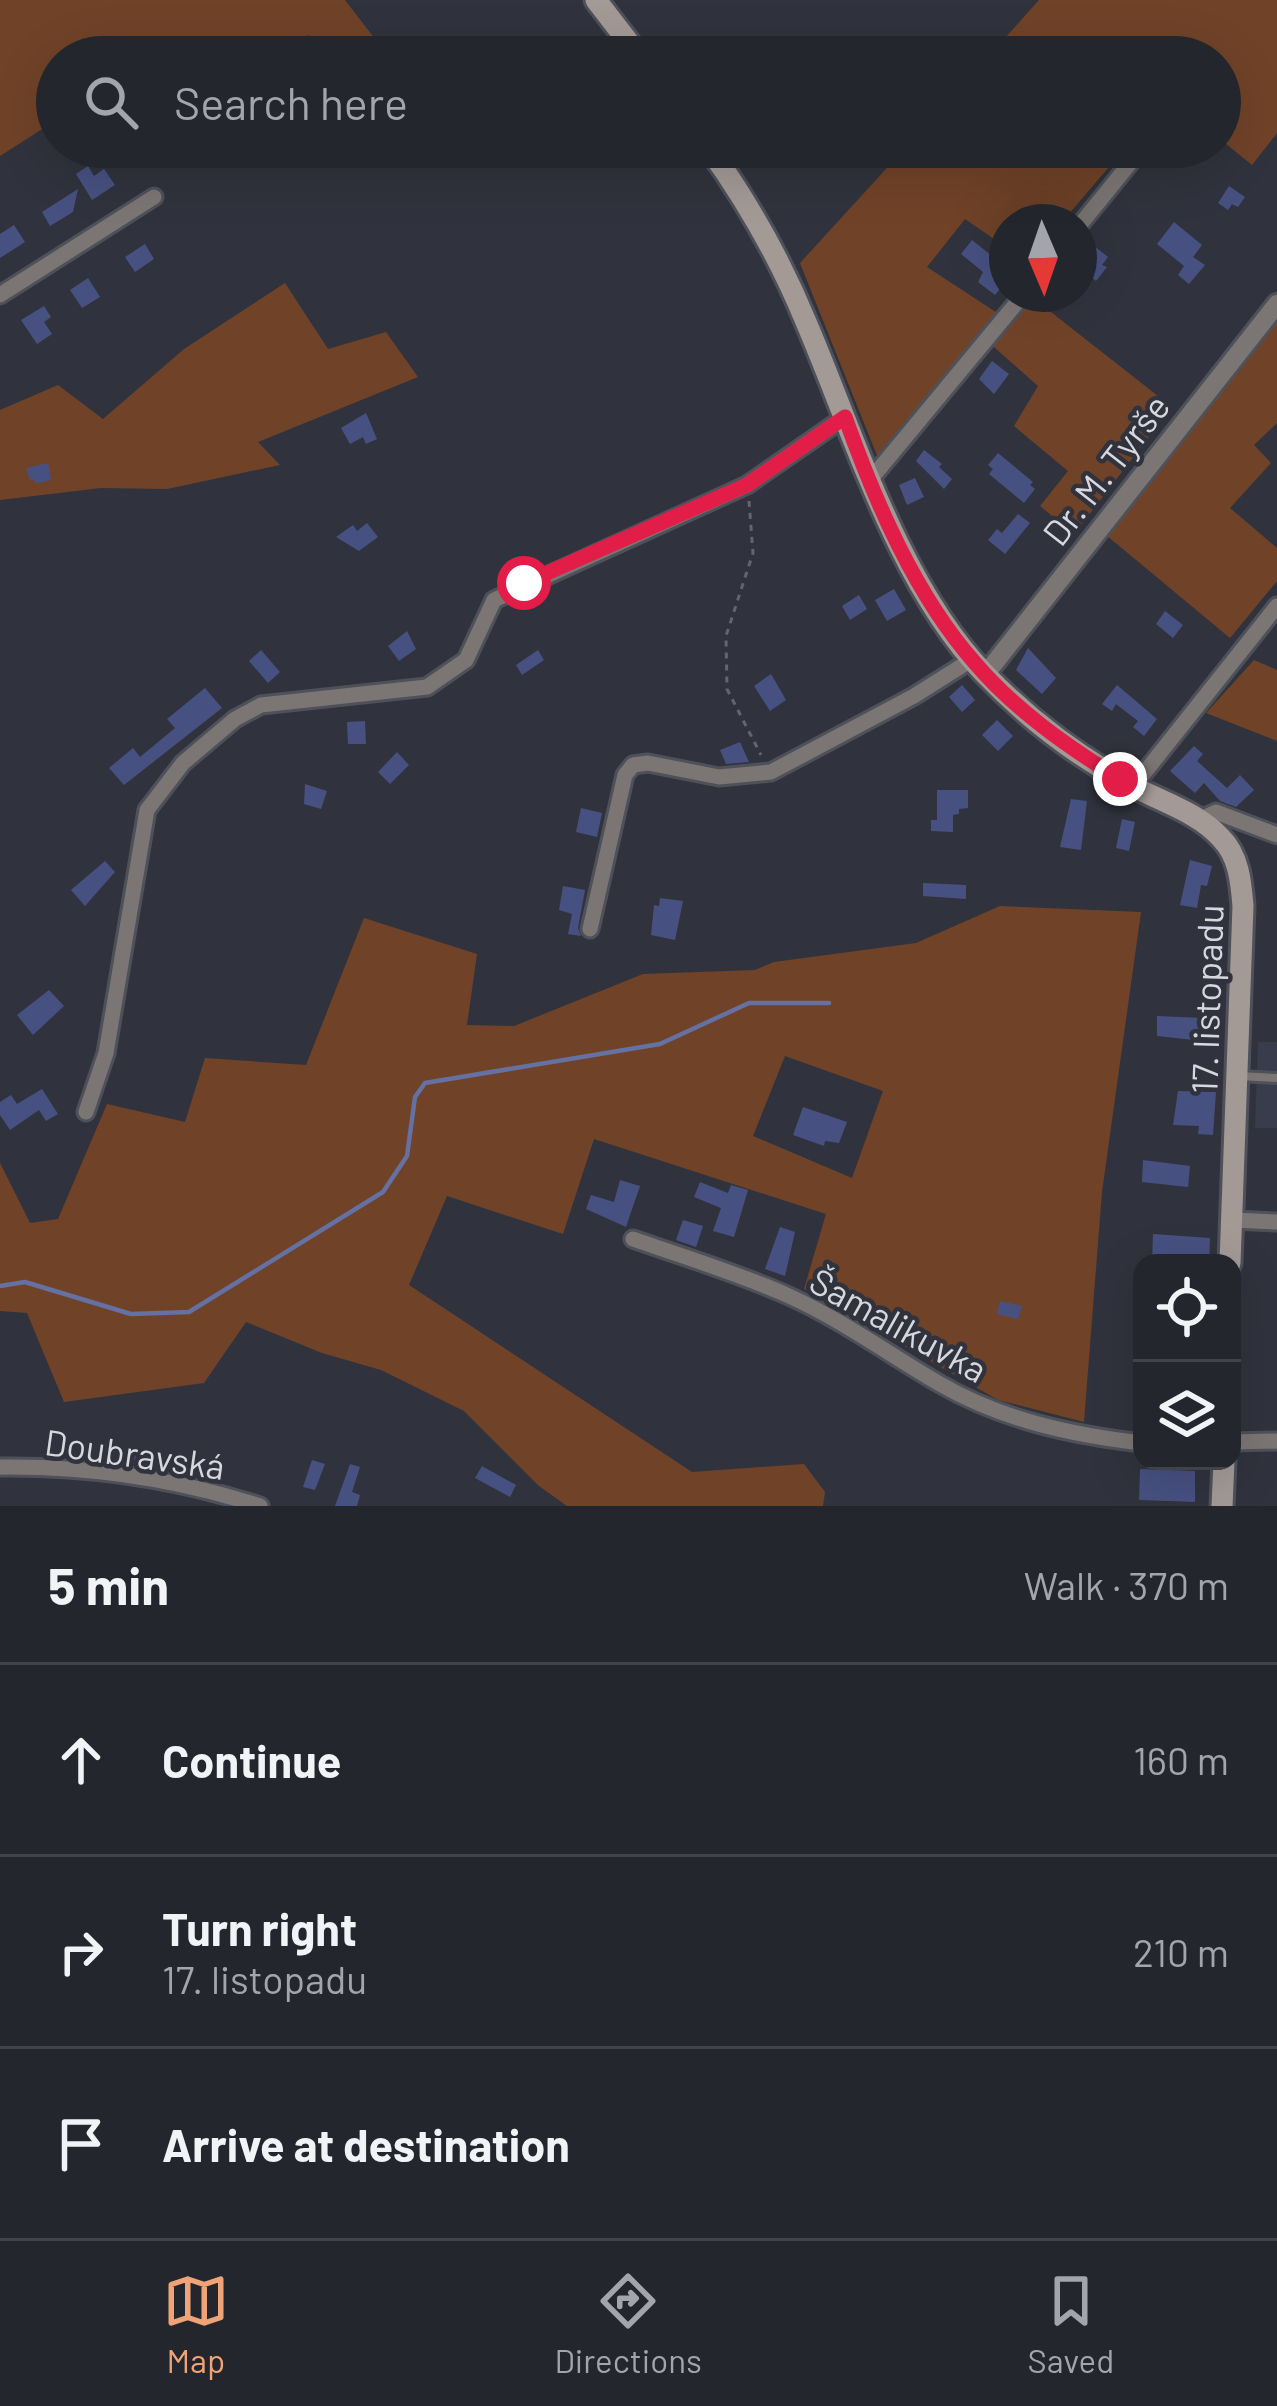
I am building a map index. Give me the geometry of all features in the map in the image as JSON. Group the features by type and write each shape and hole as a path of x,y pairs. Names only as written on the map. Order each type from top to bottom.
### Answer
{"main road":[{"path":"596,0 624,36"},
{"name":"17. listopadu","path":"720,168 788,284 870,480 912,566 978,667 1055,736 1133,787 1199,820 1228,847 1242,885 1231,1254"},
{"path":"1222,1506 1224,1470"}],"street":[{"path":"1097,204 1126,168"},
{"path":"0,295 154,197"},
{"name":"Dr. M. Tyrše","path":"978,667 1277,304"},
{"path":"870,480 1009,312"},
{"path":"86,1112 106,1053 147,810 183,764 235,719 261,705 427,687 466,660 494,600 747,485 845,417"},
{"path":"1133,787 1277,606"},
{"path":"590,928 625,775 633,765 648,763 719,777 771,772 978,667"},
{"path":"1199,820 1216,812 1277,835"},
{"path":"1232,1220 1277,1222"},
{"name":"Šamalikuvka","path":"633,1239 791,1297 937,1383 1005,1414 1062,1430 1133,1442"},
{"path":"1241,1442 1277,1442"},
{"name":"Doubravská","path":"0,1467 48,1467 201,1486 260,1506"}],"lane":[{"path":"1237,1076 1277,1078"}],"path":[{"path":"747,485 753,554 726,636 727,689 771,772"}],"shaded area":[{"path":"0,0 345,0 373,36 36,36 36,133 0,156"},
{"path":"1039,0 1277,0 1277,133 1252,165 1241,156 1241,36 1007,36"},
{"path":"887,168 1108,168 1077,204 989,204 989,236 965,219 927,267 989,308 989,312 1005,318 1011,312 1051,312 1172,407 1074,534 1040,506 1068,471 1014,426 1038,386 987,341 878,458 800,263"},
{"path":"285,283 328,349 386,332 418,377 258,442 280,465 167,489 101,488 0,500 0,410 58,385 103,419 184,349"},
{"path":"1277,317 1277,423 1254,445 1271,463 1230,508 1277,548 1277,581 1230,638 1106,535"},
{"path":"1254,660 1277,670 1277,741 1206,713"},
{"path":"1000,906 1141,912 1102,1192 1084,1422 998,1400 804,1289 826,1214 594,1139 563,1234 447,1196 409,1285 692,1472 804,1464 825,1492 823,1506 567,1506 539,1486 464,1411 381,1370 322,1353 246,1322 204,1383 64,1402 27,1313 0,1311 0,1163 30,1223 58,1219 107,1104 185,1122 205,1058 306,1065 364,918 477,954 467,1025 514,1026 643,974 755,970 774,962 916,943","holes":["785,1056 883,1091 852,1178 753,1136"]},
{"path":"1258,1042 1277,1042 1277,1128 1255,1128"}],"building":[{"path":"89,168 94,176 104,169 115,185 92,200 76,174"},
{"path":"1229,186 1245,197 1238,207 1232,204 1228,210 1218,203"},
{"path":"78,189 73,212 50,226 42,212"},
{"path":"1174,222 1202,245 1193,257 1205,265 1189,284 1178,275 1184,266 1157,244"},
{"path":"14,225 25,242 0,258 0,234"},
{"path":"972,240 989,254 989,290 978,282 983,272 961,254"},
{"path":"145,244 154,259 135,272 125,257"},
{"path":"1097,248 1108,257 1102,265 1107,267 1097,280"},
{"path":"88,278 100,297 82,308 70,290"},
{"path":"44,306 51,317 44,322 52,334 37,344 21,320"},
{"path":"992,361 1009,374 994,394 979,379"},
{"path":"366,413 377,439 366,444 363,437 350,444 341,428"},
{"path":"924,450 952,479 944,489 916,461"},
{"path":"998,453 1033,482 1030,485 1035,489 1024,503 989,474 993,469 988,465"},
{"path":"48,463 51,480 35,484 30,480 26,468"},
{"path":"915,478 924,497 907,505 899,485"},
{"path":"1018,514 1030,523 1005,554 988,540 997,529 1002,533"},
{"path":"367,523 378,537 359,551 336,537 353,525 357,531"},
{"path":"894,589 906,610 887,621 875,600"},
{"path":"859,595 867,609 850,620 842,606"},
{"path":"1165,611 1183,625 1173,638 1156,624"},
{"path":"407,631 416,649 399,661 388,646"},
{"path":"1028,648 1056,678 1042,694 1016,670"},
{"path":"261,650 280,672 268,683 249,661"},
{"path":"538,650 544,660 522,675 516,665"},
{"path":"771,674 786,700 770,711 754,686"},
{"path":"962,685 975,700 962,712 949,697"},
{"path":"1117,685 1157,719 1144,736 1133,727 1138,721 1116,704 1112,711 1102,704"},
{"path":"205,688 222,708 124,785 109,768 133,748 140,757 175,728 167,719"},
{"path":"997,720 1013,736 998,751 982,735"},
{"path":"365,721 366,744 348,744 347,722"},
{"path":"740,742 749,762 726,764 720,750"},
{"path":"1194,746 1203,754 1197,761 1227,788 1240,775 1254,790 1236,807 1220,801 1204,783 1195,793 1170,771"},
{"path":"397,752 409,765 390,784 378,772"},
{"path":"305,784 327,791 321,809 304,804"},
{"path":"937,790 968,790 968,808 953,815 953,832 931,831 931,820 937,820"},
{"path":"1071,799 1087,801 1081,850 1060,847"},
{"path":"581,808 602,813 597,837 576,832"},
{"path":"1122,819 1135,822 1129,851 1116,848"},
{"path":"1190,860 1212,866 1207,886 1201,885 1197,908 1180,905"},
{"path":"105,861 115,872 85,906 71,890"},
{"path":"923,883 966,885 966,899 923,896"},
{"path":"563,886 585,890 578,928 581,936 568,934 572,914 559,910"},
{"path":"660,898 683,901 675,940 651,935 654,905 659,906"},
{"path":"49,990 64,1006 33,1035 17,1015"},
{"path":"1157,1016 1203,1018 1203,1041 1157,1036"},
{"path":"42,1089 58,1114 46,1121 39,1110 10,1130 0,1115 0,1102 11,1095 17,1104"},
{"path":"1178,1091 1216,1092 1213,1135 1198,1134 1199,1126 1173,1125"},
{"path":"803,1107 847,1122 839,1143 825,1141 824,1146 793,1135"},
{"path":"1143,1160 1190,1166 1188,1187 1142,1182"},
{"path":"620,1180 640,1186 626,1227 586,1209 591,1195 614,1202"},
{"path":"700,1182 728,1193 731,1185 748,1190 734,1237 713,1231 721,1208 694,1197"},
{"path":"683,1220 703,1226 696,1247 676,1240"},
{"path":"780,1227 795,1232 785,1276 765,1269"},
{"path":"1153,1234 1210,1238 1209,1254 1152,1254"},
{"path":"1000,1301 1022,1306 1018,1319 997,1314"},
{"path":"128,1446 171,1455 168,1470 125,1463"},
{"path":"312,1460 325,1464 315,1490 303,1487"},
{"path":"350,1464 360,1467 352,1492 360,1495 357,1506 335,1506"},
{"path":"482,1466 516,1485 510,1497 475,1478"},
{"path":"1140,1470 1195,1471 1195,1502 1139,1500"}],"waterway":[{"path":"0,1286 25,1282 131,1314 189,1312 383,1192 407,1156 415,1097 425,1083 660,1044 749,1003 829,1003"}],"route":[{"path":"524,583 747,485 845,417 897,538 971,660 1039,723 1120,779"}]}
